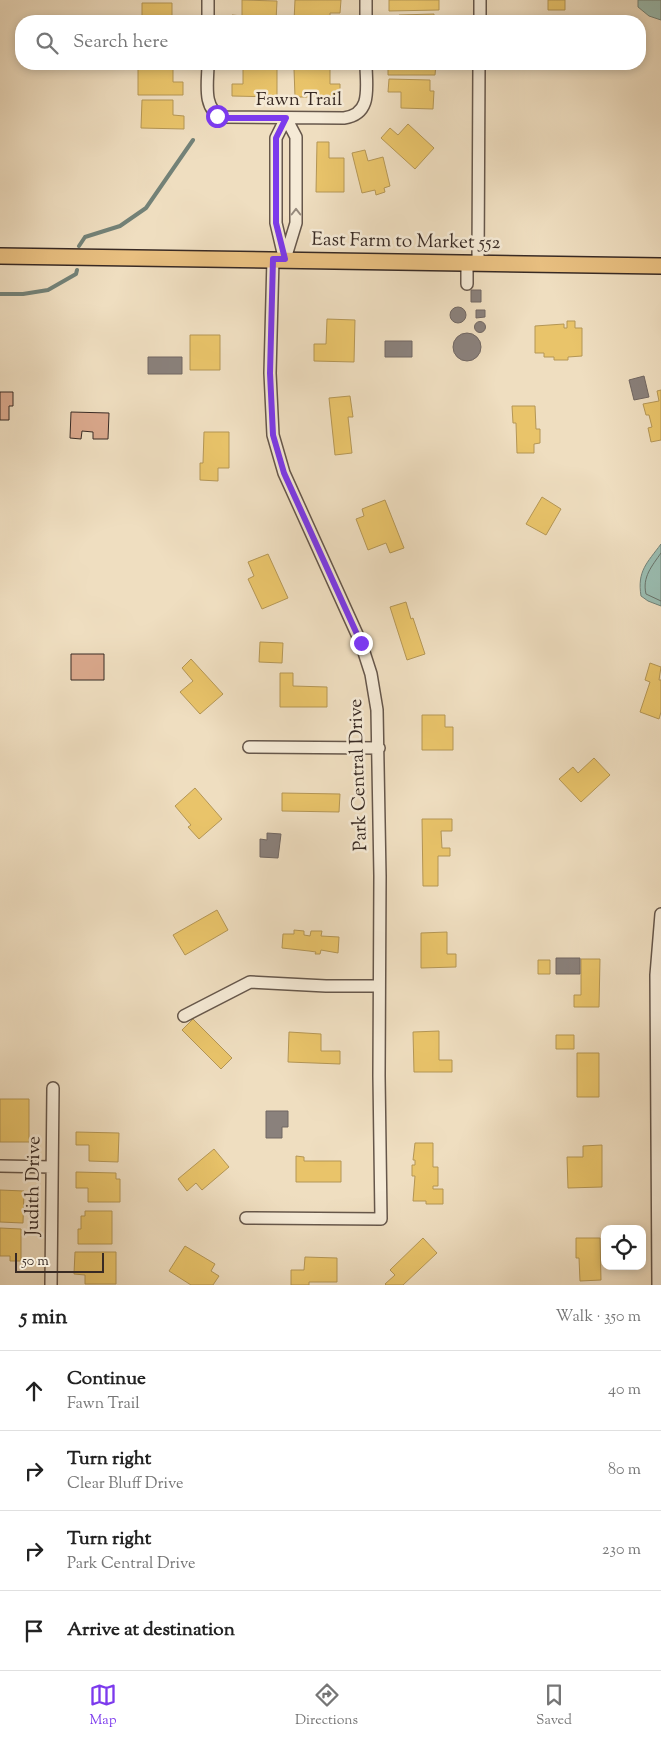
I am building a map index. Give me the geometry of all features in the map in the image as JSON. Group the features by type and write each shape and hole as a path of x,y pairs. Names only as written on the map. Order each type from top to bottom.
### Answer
{"main road":[{"name":"East Farm to Market 552","path":"0,256 661,266"}],"street":[{"path":"208,0 208,15"},
{"path":"366,0 366,15"},
{"path":"480,0 480,15"},
{"name":"Fawn Trail","path":"208,70 208,102 212,110 222,118 344,118 358,114 366,102 366,70"},
{"path":"468,284 473,263 479,70"},
{"path":"279,259 296,223 296,137 286,118"},
{"path":"279,259 276,223 276,138 286,118"},
{"name":"Park Central Drive","path":"246,1218 381,1219 379,748 377,710 361,643 284,473 273,435 270,373 279,259"},
{"path":"249,747 379,748"},
{"path":"658,1285 656,975 661,914"},
{"path":"184,1016 250,982 326,986 379,986"},
{"name":"Judith Drive","path":"51,1285 53,1088"},
{"path":"0,1166 52,1166"}],"water":[{"path":"638,0 661,0 661,20 649,16 638,7"},
{"path":"661,544 661,606 641,596 640,580 647,562"}],"building: Homes":[{"path":"242,0 277,1 276,15 242,15"},
{"path":"295,0 341,0 340,13 330,13 330,15 294,15"},
{"path":"389,0 439,0 439,10 389,11"},
{"path":"548,0 565,0 565,10 548,10"},
{"path":"142,3 172,3 172,15 142,15"},
{"path":"434,14 434,15 399,15"},
{"path":"138,70 173,70 173,82 183,82 183,95 138,95"},
{"path":"243,70 277,70 277,97 232,96 232,84 243,84"},
{"path":"294,70 330,70 330,84 340,84 340,97 295,97"},
{"path":"388,70 435,70 435,75 388,75"},
{"path":"389,79 430,80 430,91 434,91 433,109 401,108 401,92 388,92"},
{"path":"142,100 173,100 173,115 184,116 184,129 141,128"},
{"path":"408,124 434,148 415,169 381,138 390,128 398,135"},
{"path":"317,142 329,142 329,158 344,158 344,192 316,192"},
{"path":"365,150 368,161 383,157 390,186 384,188 385,192 376,195 375,190 362,193 352,153"},
{"path":"327,319 355,320 354,362 314,361 314,344 326,344"},
{"path":"567,321 575,321 575,328 582,328 582,356 568,357 568,360 554,360 554,357 544,357 544,353 535,353 535,326 564,324 564,328 567,328"},
{"path":"190,335 220,335 220,370 190,370"},
{"path":"661,390 661,440 651,442 648,428 652,427 649,415 646,415 643,404 659,401 657,391"},
{"path":"350,396 353,417 348,417 352,453 335,455 329,398"},
{"path":"512,406 535,406 536,429 540,429 540,443 534,444 534,453 517,453 516,423 513,423"},
{"path":"204,432 229,432 229,468 218,468 218,481 200,480 200,463 203,463"},
{"path":"542,497 561,509 546,535 526,524"},
{"path":"385,500 404,548 390,553 386,543 368,550 356,519 364,516 362,509"},
{"path":"268,554 288,598 262,609 248,579 254,576 248,562"},
{"path":"406,602 425,654 407,660 390,607"},
{"path":"260,642 283,643 282,663 259,662"},
{"path":"191,659 223,694 200,714 180,692 193,681 182,668"},
{"path":"650,663 661,667 659,680 661,680 661,712 659,719 640,712 650,682 645,680"},
{"path":"280,673 293,673 293,686 327,687 327,707 280,707"},
{"path":"422,715 445,715 445,727 453,727 453,750 422,750"},
{"path":"594,758 610,775 581,802 559,779 573,767 578,773"},
{"path":"195,788 222,819 199,839 188,827 191,825 175,806"},
{"path":"282,793 340,794 339,812 282,811"},
{"path":"422,819 452,819 452,831 441,831 442,848 450,848 450,856 438,856 438,886 423,886"},
{"path":"217,910 228,930 185,955 173,935"},
{"path":"294,930 304,931 304,935 310,936 311,931 322,931 321,936 339,937 338,953 321,950 320,954 315,954 316,952 282,948 283,934 294,934"},
{"path":"447,932 447,954 456,954 456,967 421,968 421,933"},
{"path":"581,959 600,959 599,1007 574,1007 574,995 581,995"},
{"path":"538,960 550,960 550,974 538,974"},
{"path":"193,1019 232,1058 221,1069 182,1030"},
{"path":"439,1031 439,1060 452,1060 452,1072 414,1072 413,1032"},
{"path":"289,1032 321,1034 321,1051 340,1051 340,1064 288,1062"},
{"path":"556,1035 574,1035 574,1049 556,1049"},
{"path":"577,1053 599,1053 599,1097 577,1097"},
{"path":"0,1099 29,1099 29,1142 0,1142"},
{"path":"76,1132 119,1133 118,1162 89,1161 89,1145 76,1145"},
{"path":"415,1143 433,1143 433,1167 438,1167 438,1186 433,1186 433,1189 443,1189 443,1204 426,1204 426,1201 413,1201 415,1176 412,1176 412,1165 415,1165 415,1160 413,1160"},
{"path":"602,1145 602,1187 568,1188 567,1157 583,1157 583,1146"},
{"path":"214,1149 229,1167 202,1190 196,1183 187,1191 178,1179"},
{"path":"296,1156 304,1157 304,1161 341,1161 341,1182 296,1182"},
{"path":"76,1172 116,1173 116,1179 120,1179 120,1202 88,1202 88,1188 76,1188"},
{"path":"0,1190 24,1191 23,1223 0,1222"},
{"path":"85,1211 112,1211 112,1244 78,1244 78,1229 81,1229 81,1216 85,1216"},
{"path":"0,1228 21,1229 21,1261 10,1261 10,1256 0,1256"},
{"path":"423,1238 437,1253 403,1285 386,1285 395,1275 390,1270"},
{"path":"576,1238 600,1238 601,1280 580,1281 579,1258 576,1258"},
{"path":"185,1246 215,1264 211,1271 219,1276 213,1285 191,1285 169,1271"},
{"path":"75,1252 116,1252 116,1284 85,1284 85,1275 74,1274"},
{"path":"305,1257 337,1258 337,1282 309,1282 309,1285 291,1285 291,1270 304,1270"}],"building: Industry":[{"path":"471,290 481,290 481,302 471,302"},
{"path":"458,307 464,309 466,315 464,321 458,323 452,321 450,315 452,309"},
{"path":"476,310 485,310 485,317 476,318"},
{"path":"478,322 482,322 485,327 484,331 478,332 475,329 475,325"},
{"path":"467,333 477,337 481,347 477,357 467,361 457,357 453,347 457,337"},
{"path":"385,341 412,341 412,357 385,357"},
{"path":"148,357 182,357 182,374 148,374"},
{"path":"644,376 649,397 634,400 629,380"},
{"path":"267,833 281,834 278,858 260,857 260,839 267,840"},
{"path":"556,958 580,958 580,974 556,974"},
{"path":"266,1111 288,1111 288,1127 282,1127 282,1138 266,1138"}],"building: Other":[{"path":"0,392 13,392 13,406 9,406 9,420 0,420"},
{"path":"71,412 109,413 108,439 93,439 93,432 82,431 81,439 70,438"},
{"path":"71,654 104,654 104,680 71,680"}],"waterway":[{"path":"79,246 85,237 120,226 146,208 193,140"},
{"path":"0,294 23,294 48,290 76,274 77,270"}],"route":[{"path":"217,116 222,118 286,118 276,138 276,223 285,259 273,259 270,373 273,435 284,473 361,643"}]}
